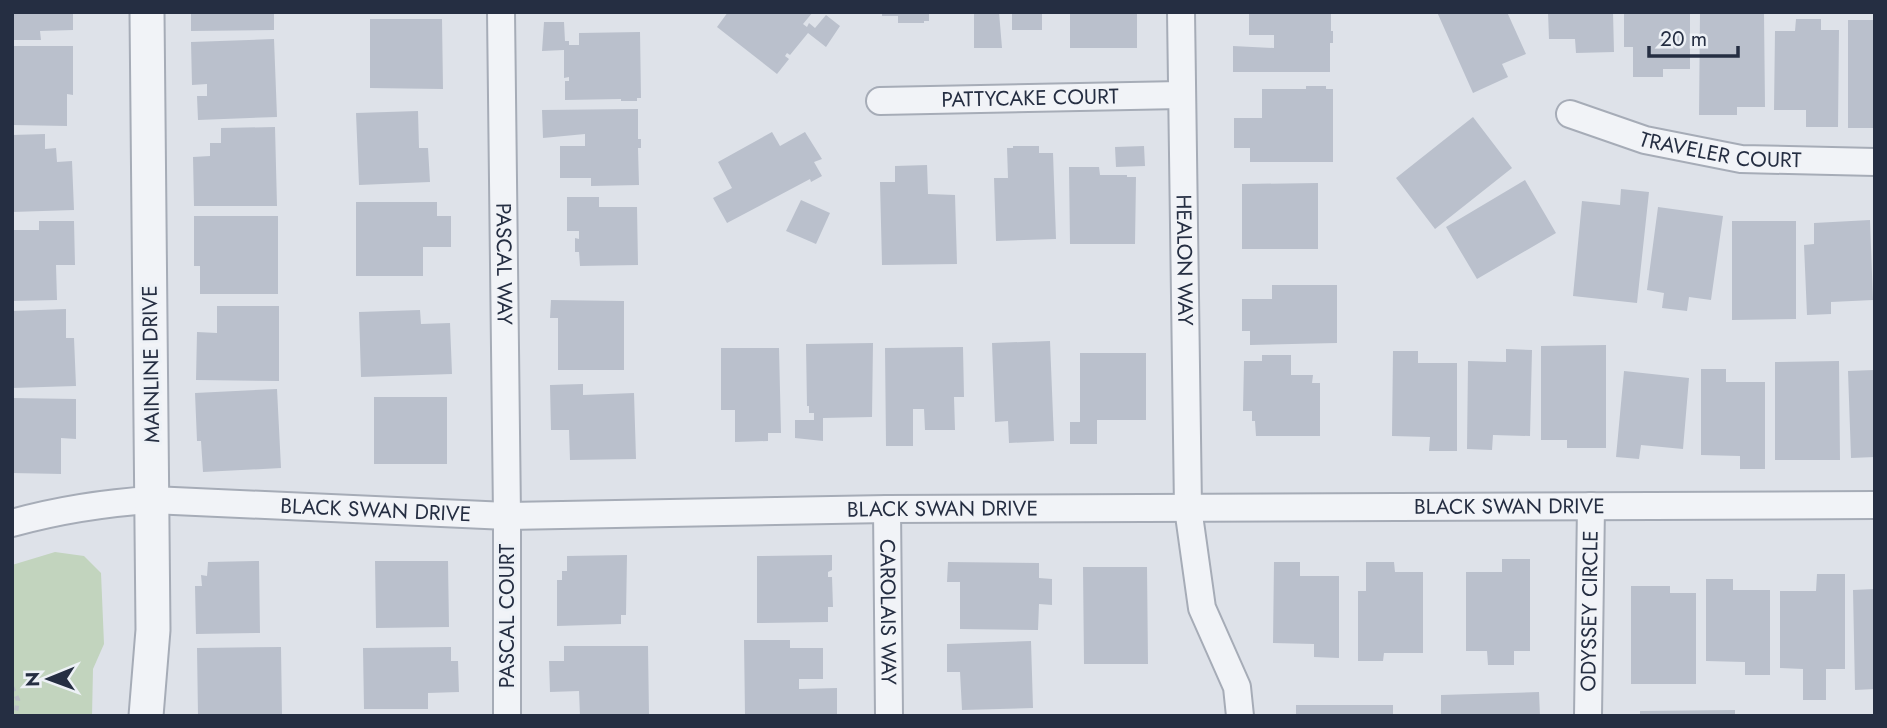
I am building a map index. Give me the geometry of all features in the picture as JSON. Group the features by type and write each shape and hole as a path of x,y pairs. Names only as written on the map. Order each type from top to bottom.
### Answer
{"street":[{"name":"MAINLINE DRIVE","path":"146,716 153,630 147,12"},
{"name":"PASCAL WAY","path":"501,12 507,516"},
{"name":"HEALON WAY","path":"1181,12 1188,508 1202,608 1237,687 1240,716"},
{"name":"PATTYCAKE COURT","path":"880,101 1181,95"},
{"name":"TRAVELER COURT","path":"1570,114 1645,140 1741,159 1875,162"},
{"name":"BLACK SWAN DRIVE","path":"12,523 46,513 102,503 152,500 507,516 887,509 1875,505"},
{"name":"ODYSSEY CIRCLE","path":"1588,716 1591,506"},
{"name":"CAROLAIS WAY","path":"887,509 889,716"},
{"name":"PASCAL COURT","path":"507,516 507,716"}],"path":[{"path":"12,687 18,700 15,716"}],"green space":[{"path":"55,552 84,556 101,573 104,644 93,669 92,716 12,716 12,565"}],"building":[{"path":"12,12 73,12 73,30 40,31 41,40 12,40"},
{"path":"191,12 274,12 274,30 191,31"},
{"path":"728,12 813,12 803,24 807,27 809,23 815,28 826,15 840,26 826,47 808,33 790,55 787,53 785,56 789,59 777,74 717,27"},
{"path":"882,12 929,12 929,21 898,23 898,16 882,16"},
{"path":"974,12 999,12 1002,48 974,48"},
{"path":"1012,12 1042,12 1042,30 1012,30"},
{"path":"1070,12 1137,12 1137,48 1070,48"},
{"path":"1249,12 1331,12 1333,43 1330,43 1330,72 1233,72 1233,46 1274,48 1274,35 1249,35"},
{"path":"1437,12 1507,12 1526,54 1502,64 1508,77 1473,93"},
{"path":"1548,12 1613,12 1614,52 1576,53 1575,39 1549,39"},
{"path":"1624,12 1690,12 1690,69 1663,69 1663,77 1633,77 1633,47 1624,47"},
{"path":"1700,12 1764,13 1765,107 1737,107 1737,115 1699,115"},
{"path":"370,19 442,19 443,89 370,88"},
{"path":"1796,19 1821,19 1821,30 1839,30 1838,127 1806,127 1806,110 1774,110 1775,31 1795,31"},
{"path":"1848,20 1875,20 1875,128 1848,128"},
{"path":"544,22 564,22 565,41 569,41 569,45 579,45 579,33 640,32 641,98 637,98 637,101 565,100 565,81 569,81 569,77 564,78 564,50 542,51"},
{"path":"274,39 277,117 198,120 197,96 207,96 207,84 192,85 191,42"},
{"path":"12,46 73,46 73,95 67,94 67,126 12,125"},
{"path":"1306,86 1326,86 1326,89 1333,89 1333,162 1250,162 1250,148 1234,148 1234,118 1262,118 1262,89 1306,89"},
{"path":"638,109 638,139 641,139 641,148 638,148 639,185 591,186 591,178 560,178 560,146 585,146 585,134 543,138 542,110"},
{"path":"418,111 419,148 428,148 430,182 359,185 356,113"},
{"path":"1473,117 1512,168 1435,229 1396,178"},
{"path":"275,127 277,206 194,206 193,157 210,156 210,143 221,143 221,128"},
{"path":"772,132 780,146 805,132 822,159 814,162 822,176 811,182 810,179 727,223 713,198 732,188 718,162"},
{"path":"45,134 45,149 56,148 57,162 72,161 74,210 12,212 12,135"},
{"path":"1039,146 1039,153 1053,153 1056,239 996,241 994,178 1008,178 1007,148"},
{"path":"1144,146 1145,166 1116,167 1115,147"},
{"path":"927,165 928,194 955,195 957,264 882,265 880,182 895,182 895,166"},
{"path":"1069,167 1099,167 1100,175 1136,177 1135,244 1070,244"},
{"path":"1525,180 1556,233 1477,279 1446,227"},
{"path":"1318,183 1318,249 1242,249 1242,184"},
{"path":"1621,189 1649,192 1637,303 1573,296 1582,201 1620,205"},
{"path":"567,197 599,197 599,207 637,207 638,265 580,266 579,252 575,252 575,238 579,239 579,231 567,231"},
{"path":"801,200 830,213 816,244 786,231"},
{"path":"356,202 437,202 437,216 451,216 451,247 423,247 423,276 356,276"},
{"path":"1658,207 1723,216 1711,300 1689,297 1687,311 1662,308 1664,293 1647,290"},
{"path":"194,216 278,216 278,294 200,294 200,266 194,266"},
{"path":"1870,220 1873,300 1831,302 1831,314 1807,315 1804,245 1814,244 1814,223"},
{"path":"39,221 74,221 75,265 56,265 57,300 12,301 12,230 39,230"},
{"path":"1732,221 1796,221 1796,319 1732,320"},
{"path":"1272,285 1337,285 1337,343 1250,345 1250,331 1242,331 1242,299 1272,299"},
{"path":"551,300 624,301 624,370 558,370 558,318 550,318"},
{"path":"217,306 279,306 279,381 196,380 197,332 217,333"},
{"path":"66,309 66,338 74,338 76,386 12,388 12,311"},
{"path":"420,310 421,324 450,323 452,374 361,377 359,312"},
{"path":"1050,341 1054,441 1009,443 1008,421 995,422 992,343"},
{"path":"873,343 872,417 823,418 823,441 795,438 795,420 814,420 814,413 809,413 807,406 806,344"},
{"path":"1606,345 1606,448 1567,448 1567,440 1541,440 1541,346"},
{"path":"963,347 964,397 954,397 955,430 925,430 924,409 913,409 913,446 886,446 885,348"},
{"path":"721,348 779,348 781,433 768,433 768,441 735,442 735,410 721,410"},
{"path":"1506,349 1532,350 1530,436 1493,435 1492,450 1467,449 1468,361 1506,362"},
{"path":"1393,351 1418,351 1418,363 1457,363 1457,451 1429,451 1430,437 1392,436"},
{"path":"1080,353 1146,353 1146,420 1097,420 1097,444 1070,444 1070,422 1080,422"},
{"path":"1262,355 1291,355 1291,375 1313,375 1312,383 1320,383 1320,436 1256,436 1252,411 1243,411 1244,361 1262,361"},
{"path":"1839,361 1840,460 1775,460 1775,362"},
{"path":"1701,369 1726,369 1726,382 1765,382 1765,469 1740,469 1740,456 1701,455"},
{"path":"1874,370 1875,457 1851,458 1848,371"},
{"path":"1624,371 1689,378 1683,449 1641,445 1639,459 1616,457"},
{"path":"583,384 583,395 634,393 636,459 570,460 569,430 551,430 550,385"},
{"path":"277,389 281,468 203,472 201,441 197,441 195,393"},
{"path":"374,397 447,397 447,464 374,464"},
{"path":"12,398 76,399 76,439 61,438 61,474 12,473"},
{"path":"627,555 626,615 621,615 621,624 557,626 557,580 562,580 562,571 567,571 567,556"},
{"path":"832,555 832,570 828,572 828,577 832,577 833,607 828,607 828,622 757,623 757,556"},
{"path":"1502,559 1530,559 1530,651 1514,651 1514,665 1488,665 1487,651 1466,651 1466,572 1502,572"},
{"path":"259,561 260,633 196,634 195,586 202,586 201,575 207,576 208,562"},
{"path":"375,561 448,561 449,627 376,628"},
{"path":"948,562 1039,563 1039,578 1052,579 1052,605 1039,604 1038,630 960,629 960,582 947,582"},
{"path":"1274,562 1300,562 1300,576 1339,576 1339,658 1314,657 1314,644 1273,643"},
{"path":"1366,562 1394,562 1395,572 1423,572 1423,653 1384,653 1383,661 1358,661 1358,591 1366,591"},
{"path":"1083,567 1147,567 1148,664 1084,664"},
{"path":"1817,574 1845,574 1845,669 1826,669 1826,700 1803,700 1803,669 1780,668 1780,591 1816,591"},
{"path":"1706,579 1733,579 1733,590 1770,590 1770,675 1745,675 1745,662 1706,661"},
{"path":"1631,586 1670,586 1670,593 1696,593 1696,684 1631,684"},
{"path":"1875,589 1875,689 1855,690 1853,590"},
{"path":"744,640 790,640 790,648 823,648 823,679 799,679 799,689 837,688 837,715 745,715"},
{"path":"1031,641 1033,708 962,710 960,672 947,672 947,644"},
{"path":"564,646 648,646 649,716 580,716 579,691 550,692 549,661 564,661"},
{"path":"281,647 282,716 198,716 197,648"},
{"path":"451,647 451,661 458,661 459,692 428,693 428,709 364,709 363,648"},
{"path":"1539,692 1540,716 1441,716 1441,695"},
{"path":"1296,705 1393,705 1393,716 1296,716"},
{"path":"1735,710 1735,716 1640,716 1640,711"}]}
